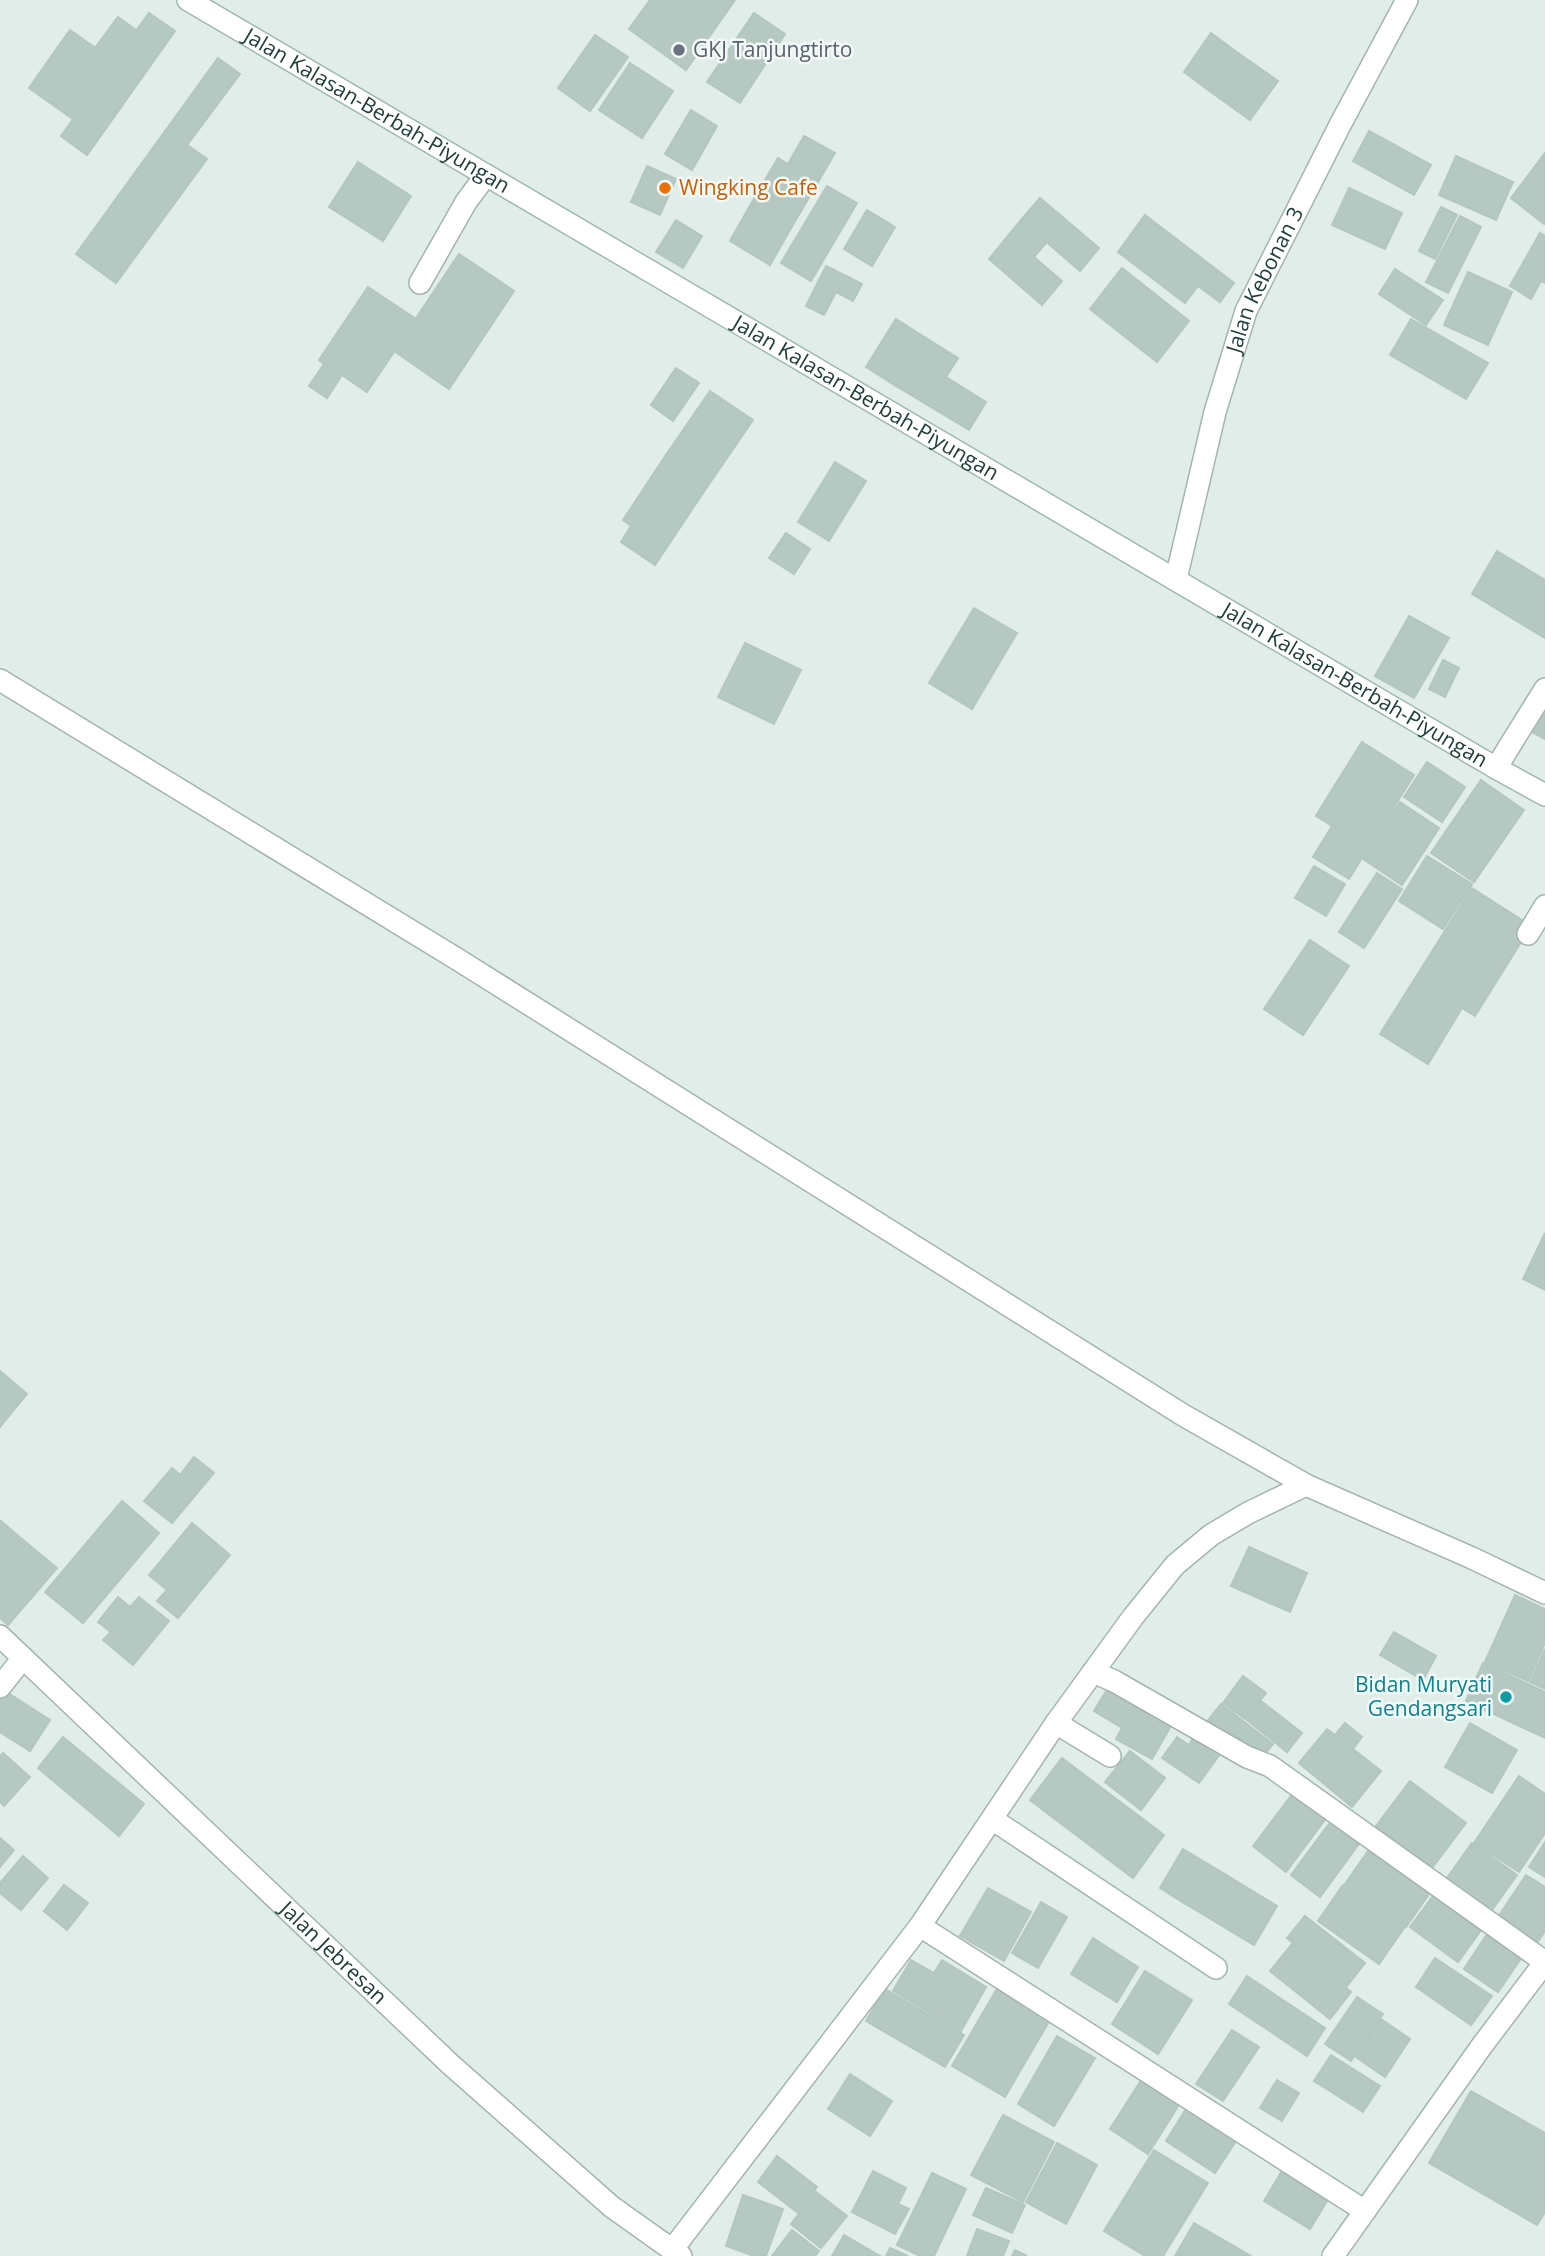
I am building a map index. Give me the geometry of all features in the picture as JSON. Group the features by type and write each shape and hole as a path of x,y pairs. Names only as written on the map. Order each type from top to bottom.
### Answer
{"street":[{"name":"Jalan Kalasan-Berbah-Piyungan","path":"188,0 1545,795"},
{"name":"Jalan Kebonan 3","path":"1176,579 1216,412 1246,312 1340,125 1407,0"},
{"path":"420,283 466,202 486,175"},
{"path":"0,680 469,966 1183,1415 1306,1485 1545,1593"},
{"path":"1496,768 1545,689"},
{"path":"1528,934 1545,906"},
{"path":"676,2253 920,1926 1056,1723 1133,1617 1175,1565 1211,1535 1248,1513 1306,1485"},
{"name":"Jalan Jebresan","path":"0,1636 450,2064 612,2207 676,2253"},
{"path":"0,1687 23,1658"},
{"path":"1093,1672 1114,1681 1247,1757 1270,1766 1545,1962 1481,2047 1333,2256"},
{"path":"1056,1723 1110,1756"},
{"path":"992,1819 1216,1968"},
{"path":"920,1926 1365,2211"}],"building":[{"name":"GKJ Tanjungtirto","path":"650,0 735,0 686,70 629,29"},
{"path":"149,13 175,31 87,155 61,136"},
{"path":"754,13 785,34 740,103 707,82"},
{"path":"118,17 136,30 114,61 95,48"},
{"path":"70,30 114,61 73,119 29,88"},
{"path":"1211,33 1238,53 1211,92 1184,72"},
{"path":"595,35 628,57 590,111 558,88"},
{"path":"1238,53 1278,81 1250,120 1211,92"},
{"path":"218,58 240,74 187,145 166,130"},
{"path":"630,63 673,91 642,138 599,110"},
{"path":"691,110 717,126 692,170 665,154"},
{"path":"166,130 207,159 116,283 76,254"},
{"path":"1369,131 1431,165 1414,195 1353,161"},
{"path":"804,136 835,153 818,182 788,164"},
{"path":"1545,153 1545,223 1544,224 1511,198"},
{"path":"1456,156 1513,182 1496,220 1439,195"},
{"path":"778,158 818,182 791,228 751,204"},
{"path":"358,162 411,196 383,241 329,207"},
{"path":"647,166 676,179 660,215 631,202"},
{"path":"827,186 857,203 811,281 781,263"},
{"path":"1349,188 1402,213 1385,249 1332,225"},
{"path":"1040,198 1099,248 1080,271 1021,220"},
{"path":"751,204 791,228 770,265 730,241"},
{"path":"1441,207 1457,215 1435,259 1419,251"},
{"path":"867,210 895,227 872,266 844,249"},
{"path":"1145,215 1234,283 1220,302 1198,286 1185,303 1118,252"},
{"path":"1460,216 1481,227 1448,293 1426,282"},
{"path":"676,220 702,236 683,268 656,252"},
{"path":"1021,220 1046,243 1034,257 1062,281 1042,305 989,259"},
{"path":"1540,233 1545,236 1545,283 1541,281 1531,299 1510,286"},
{"path":"459,254 514,291 449,389 394,351"},
{"path":"826,266 862,284 853,301 836,292 824,315 806,306"},
{"path":"1122,268 1189,321 1157,362 1090,309"},
{"path":"1395,269 1443,300 1426,325 1379,294"},
{"path":"1468,272 1512,292 1488,345 1444,325"},
{"path":"368,287 416,319 367,392 342,375 327,398 309,386 324,364 319,360"},
{"path":"896,319 926,338 896,386 866,367"},
{"path":"1411,319 1488,363 1466,399 1390,355"},
{"path":"926,338 958,358 946,377 986,402 969,430 896,386"},
{"path":"676,368 699,383 673,421 651,405"},
{"path":"710,391 753,420 709,484 666,455"},
{"path":"666,455 709,484 655,565 621,542 631,526 623,520"},
{"path":"835,462 866,481 829,541 798,522"},
{"path":"786,533 810,549 794,574 769,558"},
{"path":"1497,551 1545,580 1545,638 1472,594"},
{"path":"974,608 1017,633 972,709 929,683"},
{"path":"1409,616 1449,638 1414,698 1375,676"},
{"path":"745,643 801,670 774,724 718,697"},
{"path":"1443,660 1459,668 1445,697 1429,689"},
{"path":"1545,700 1545,739 1529,730"},
{"path":"1362,742 1414,775 1387,818 1335,785"},
{"path":"1427,762 1465,787 1442,822 1404,797"},
{"path":"1481,780 1524,810 1474,882 1431,853"},
{"path":"1335,785 1387,818 1368,848 1316,816"},
{"path":"1400,802 1439,828 1402,885 1363,859"},
{"path":"1332,826 1368,848 1349,879 1313,857"},
{"path":"1427,856 1472,884 1443,929 1399,901"},
{"path":"1314,866 1345,884 1326,916 1295,898"},
{"path":"1377,873 1402,889 1364,948 1339,932"},
{"path":"1472,888 1531,926 1475,1016 1462,1008 1428,1064 1380,1034"},
{"path":"1310,940 1349,966 1303,1035 1264,1009"},
{"path":"1545,1233 1545,1290 1523,1279"},
{"path":"0,1371 27,1394 0,1427"},
{"path":"194,1457 214,1473 172,1523 144,1501 172,1468 180,1475"},
{"path":"122,1501 159,1533 83,1623 45,1592"},
{"path":"0,1521 22,1539 0,1565"},
{"path":"192,1523 230,1555 178,1618 157,1601 167,1590 149,1575"},
{"path":"22,1539 57,1568 8,1625 0,1618 0,1565"},
{"path":"1249,1547 1307,1573 1290,1612 1231,1586"},
{"path":"1515,1595 1545,1609 1545,1643 1528,1681 1485,1662"},
{"path":"118,1597 130,1607 139,1597 169,1621 133,1665 103,1640 111,1632 98,1622"},
{"path":"1394,1632 1436,1656 1423,1680 1380,1655"},
{"path":"1545,1649 1545,1689 1530,1682"},
{"name":"Bidan Muryati Gendangsari","path":"1483,1663 1545,1692 1545,1738 1466,1701"},
{"path":"1243,1676 1266,1693 1245,1719 1223,1703"},
{"path":"1111,1683 1175,1719 1152,1759 1116,1739 1122,1728 1094,1711"},
{"path":"5,1691 50,1720 30,1751 0,1732 0,1699"},
{"path":"1261,1701 1302,1733 1287,1752 1247,1720"},
{"path":"1221,1704 1273,1744 1261,1759 1202,1728"},
{"path":"1345,1723 1362,1737 1353,1749 1381,1771 1352,1807 1299,1763 1327,1729 1335,1735"},
{"path":"1470,1723 1517,1750 1492,1793 1445,1767"},
{"path":"1197,1732 1223,1750 1199,1783 1162,1758 1177,1737 1189,1745"},
{"path":"63,1737 144,1804 119,1836 38,1768"},
{"path":"1130,1751 1165,1778 1141,1810 1105,1782"},
{"path":"3,1753 30,1777 4,1806 0,1802 0,1756"},
{"path":"1062,1758 1164,1835 1133,1878 1030,1800"},
{"path":"1519,1776 1545,1794 1545,1833 1519,1872 1474,1843"},
{"path":"1410,1781 1466,1823 1432,1868 1376,1826"},
{"path":"1297,1788 1330,1813 1286,1872 1253,1846"},
{"path":"1335,1816 1364,1837 1320,1897 1291,1875"},
{"path":"0,1838 14,1850 0,1867"},
{"path":"1545,1842 1545,1877 1529,1867"},
{"path":"1472,1843 1517,1875 1487,1917 1442,1885"},
{"path":"1373,1844 1434,1887 1406,1927 1345,1884"},
{"path":"1183,1849 1208,1864 1184,1903 1160,1888"},
{"path":"23,1856 48,1878 21,1910 0,1893 0,1883"},
{"path":"1208,1864 1228,1876 1204,1915 1184,1903"},
{"path":"1526,1875 1545,1887 1545,1931 1537,1943 1498,1917"},
{"path":"1228,1876 1277,1906 1254,1945 1204,1915"},
{"path":"64,1885 88,1903 67,1930 44,1911"},
{"path":"1343,1885 1404,1928 1379,1964 1318,1921"},
{"path":"988,1888 1031,1912 1004,1961 960,1936"},
{"path":"1436,1892 1484,1926 1458,1962 1410,1927"},
{"path":"1041,1902 1067,1917 1038,1968 1012,1953"},
{"path":"1305,1916 1365,1963 1347,1986 1287,1938"},
{"path":"1492,1927 1526,1951 1498,1992 1464,1969"},
{"path":"1093,1938 1138,1967 1117,2002 1071,1974"},
{"path":"1292,1944 1351,1992 1330,2019 1270,1971"},
{"path":"1435,1958 1492,1996 1471,2025 1416,1987"},
{"path":"911,1960 934,1973 942,1960 986,1987 961,2031 893,1991"},
{"path":"1145,1971 1192,2000 1179,2021 1132,1992"},
{"path":"1247,1976 1325,2028 1307,2056 1229,2004"},
{"path":"998,1987 1051,2018 1005,2097 952,2066"},
{"path":"885,1989 964,2035 945,2067 866,2021"},
{"path":"1132,1992 1179,2021 1158,2054 1112,2024"},
{"path":"1357,1997 1383,2014 1351,2061 1325,2044"},
{"path":"1381,2019 1410,2039 1385,2077 1356,2057"},
{"path":"1232,2030 1259,2047 1223,2101 1196,2084"},
{"path":"1057,2036 1095,2058 1054,2126 1018,2104"},
{"path":"1331,2055 1380,2086 1363,2112 1314,2081"},
{"path":"850,2074 892,2101 870,2136 828,2109"},
{"path":"1142,2079 1180,2103 1148,2154 1110,2129"},
{"path":"1277,2080 1299,2093 1282,2121 1260,2108"},
{"path":"1471,2091 1545,2133 1545,2212 1537,2225 1429,2163"},
{"path":"1188,2106 1238,2138 1215,2173 1166,2141"},
{"path":"1003,2115 1054,2142 1023,2202 971,2175"},
{"path":"1057,2143 1097,2165 1066,2224 1026,2202"},
{"path":"1154,2150 1208,2183 1163,2256 1145,2256 1104,2231"},
{"path":"777,2156 817,2187 798,2213 758,2182"},
{"path":"1283,2169 1330,2196 1310,2229 1264,2201"},
{"path":"873,2171 906,2188 898,2204 909,2209 895,2234 852,2212"},
{"path":"932,2173 966,2189 934,2256 920,2256 897,2245"},
{"path":"986,2188 1025,2205 1012,2233 973,2215"},
{"path":"816,2192 847,2216 821,2248 791,2224"},
{"path":"743,2195 783,2209 766,2256 754,2256 726,2246"},
{"path":"1194,2223 1251,2256 1175,2256"},
{"path":"977,2229 1009,2241 1003,2256 967,2256"},
{"path":"792,2230 819,2251 815,2256 772,2256"},
{"path":"844,2235 880,2256 832,2256"},
{"path":"890,2248 908,2256 886,2256"},
{"path":"1015,2250 1027,2256 1012,2256"}],"place":[{"name":"GKJ Tanjungtirto","path":"679,50"},
{"name":"Wingking Cafe","path":"665,188"},
{"name":"Bidan Muryati Gendangsari","path":"1506,1697"}]}
